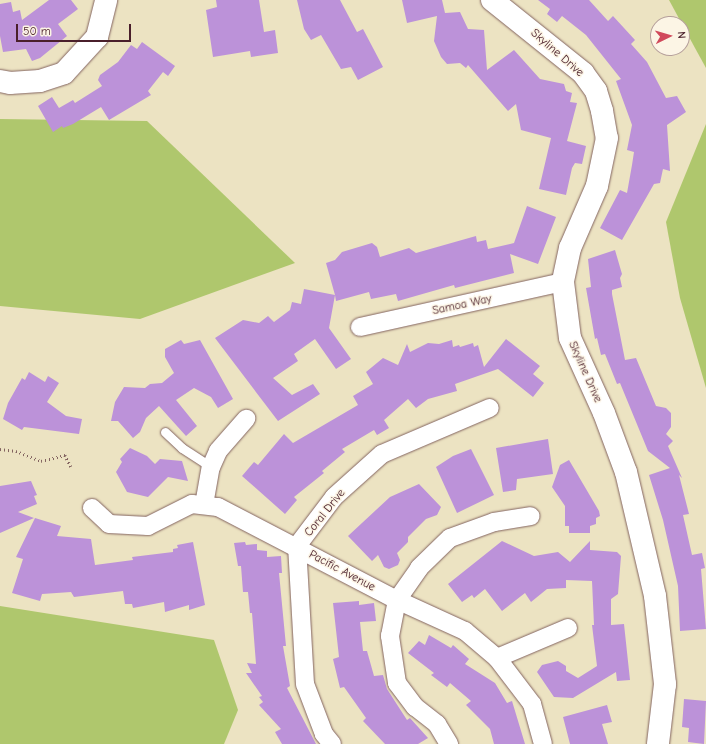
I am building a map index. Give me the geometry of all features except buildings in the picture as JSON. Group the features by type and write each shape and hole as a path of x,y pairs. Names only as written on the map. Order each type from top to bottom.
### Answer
{"street":[{"path":"0,81 10,83 40,81 64,73 97,37 106,0"},
{"name":"Skyline Drive","path":"492,0 583,73 596,91 602,111 607,138 598,186 570,248 563,282 570,338 604,413 626,472 655,596 665,684 658,744"},
{"name":"Samoa Way","path":"360,327 563,282"},
{"name":"Coral Drive","path":"332,744 324,734 305,684 297,546 334,497 382,454 490,408"},
{"path":"204,505 211,467 225,441 246,419"},
{"name":"Pacific Avenue","path":"92,508 109,524 148,526 192,504 218,507 297,546 397,600 465,631 497,658 532,704 543,744"},
{"path":"449,744 438,724 415,707 397,683 390,636 397,600 419,568 450,538 494,522 530,516"},
{"path":"497,658 568,628"}],"lane":[{"path":"165,432 182,448 211,467"}],"path":[{"path":"0,449 16,451 41,461 65,455 71,467"}],"green space":[{"path":"669,0 706,0 706,68 690,39 690,16 678,16"},
{"path":"0,119 147,121 295,263 140,319 0,306"},
{"path":"706,124 706,388 680,298 666,222"},
{"path":"0,606 214,640 238,710 224,744 0,744"}]}
